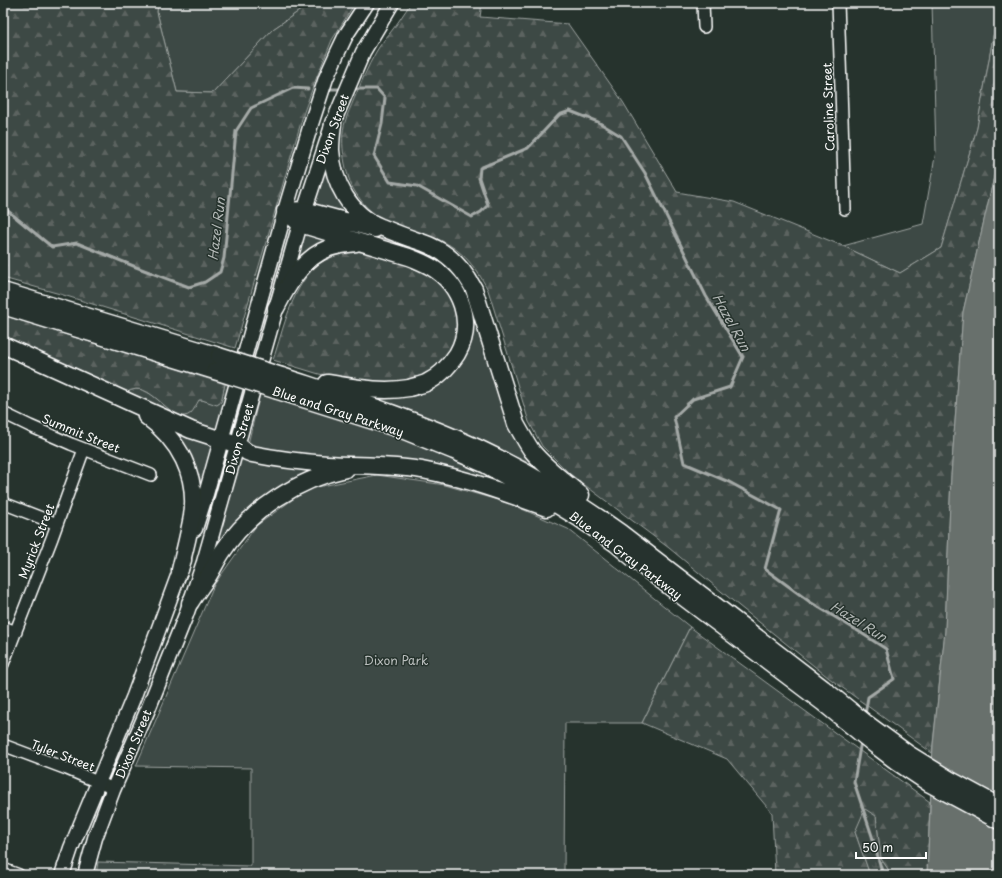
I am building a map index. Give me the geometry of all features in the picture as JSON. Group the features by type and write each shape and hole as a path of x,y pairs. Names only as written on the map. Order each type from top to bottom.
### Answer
{"highway":[{"path":"333,123 331,150 334,166 341,190 349,203 358,212 379,227 435,248 450,257 460,267 474,289 516,424 522,436 543,462 645,551"},
{"path":"280,383 386,390 403,389 426,383 444,370 459,350 464,338 465,326 465,314 457,292 450,282 431,267 419,261 360,242 285,211"},
{"path":"302,217 372,228 398,234"},
{"path":"276,308 294,276 307,261 329,248 360,242"},
{"name":"Blue and Gray Parkway","path":"3,291 217,364"},
{"name":"Blue and Gray Parkway","path":"3,306 217,364 407,419 447,434 517,467 590,511 645,551 823,695 876,746 930,784 999,821"},
{"path":"3,345 191,430 238,445 252,454 282,460 422,470 487,486 580,519"},
{"name":"Blue and Gray Parkway","path":"280,383 402,430 486,465 557,505 616,544 653,574 907,753 949,779 999,806"},
{"path":"124,400 143,413 163,430 178,448 188,469 193,489 193,504 192,516 180,570"},
{"path":"190,603 235,535 258,513 272,502 306,482 326,474 360,465"}],"main road":[{"name":"Dixon Street","path":"62,875 71,848 134,696 192,540 285,211 326,78 346,35 367,3"},
{"name":"Dixon Street","path":"85,875 95,838 149,707 190,603 204,562 302,217 333,123 363,52 392,3"}],"street":[{"path":"703,3 704,27"},
{"name":"Caroline Street","path":"838,3 845,209"},
{"name":"Summit Street","path":"3,413 84,449 151,475"},
{"name":"Myrick Street","path":"3,664 84,449"},
{"path":"3,503 57,524"},
{"path":"3,627 16,632"},
{"name":"Tyler Street","path":"3,745 114,789"},
{"path":"3,869 19,875"}],"green space":[{"path":"3,3 158,3 157,12 177,92 213,93 273,29 311,3 355,3 332,40 304,112 235,348 3,278"},
{"path":"158,3 311,3 273,29 213,93 177,92 157,12"},
{"path":"411,3 482,3 480,17 568,24 623,102 677,192 734,202 843,246 900,273 941,248 977,128 996,20 995,3 999,3 999,155 963,312 951,476 945,631 932,753 829,678 669,548 570,474 542,446 529,422 488,290 478,272 458,251 442,241 381,219 365,205 355,192 348,177 344,158 343,130 345,122 367,70 379,47 396,26"},
{"path":"932,3 995,3 996,20 977,128 941,248 900,273 843,246 923,224 936,151"},
{"path":"327,150 358,219 313,208"},
{"path":"313,219 428,252 450,266 467,289 479,329 478,332 507,423 519,446 535,466 455,430 374,399 375,394 467,307"},
{"path":"288,229 291,230 265,328 263,327 264,306 278,254"},
{"path":"303,233 331,239 293,270"},
{"path":"352,251 369,253 424,269 453,298 460,325 456,349 428,377 394,384 350,380 319,374 273,360 290,307 303,282 311,271 320,263 332,257"},
{"path":"3,315 225,384 221,402 217,405 199,400 191,413 184,416 178,415 148,392 140,389 131,390 127,393 3,339"},
{"path":"225,384 229,385 216,433 127,393 131,390 140,389 148,392 177,415 184,416 193,410 198,400 218,404 221,402"},
{"path":"260,394 331,415 427,448 507,484 505,487 250,448 248,444"},
{"path":"172,430 214,444 199,496"},
{"path":"241,457 332,467 313,473 211,560"},
{"name":"Dixon Park","path":"377,475 445,485 508,503 568,529 690,627 642,723 565,723 564,875 96,875 98,862 251,866 251,768 136,766 214,585 256,526 307,489"},
{"path":"690,627 930,802 927,875 892,875 881,859 876,816 855,832 870,875 775,875 772,813 727,759 642,723"},
{"path":"865,809 876,816 881,859 892,875 870,875 855,832"}],"shaded area":[{"path":"999,155 999,875 927,875 933,745 945,631 951,476 963,312"}],"waterway":[{"name":"Hazel Run","path":"3,207 52,247 77,243 189,287 205,282 220,272 224,258 236,131 251,108 293,88 308,89"},
{"name":"Hazel Run","path":"326,89 343,89"},
{"name":"Hazel Run","path":"352,89 377,89 385,98 382,124 374,156 390,182 417,186 472,217 481,212 488,205 479,178 480,168 528,148 559,115 570,111 598,122 621,136 645,173 706,296 743,357 730,387 693,399 674,417 684,463 729,482 781,510 765,569 810,602 886,649 894,679 868,697 865,715"},
{"name":"Hazel Run","path":"861,741 854,782 883,875"}]}
